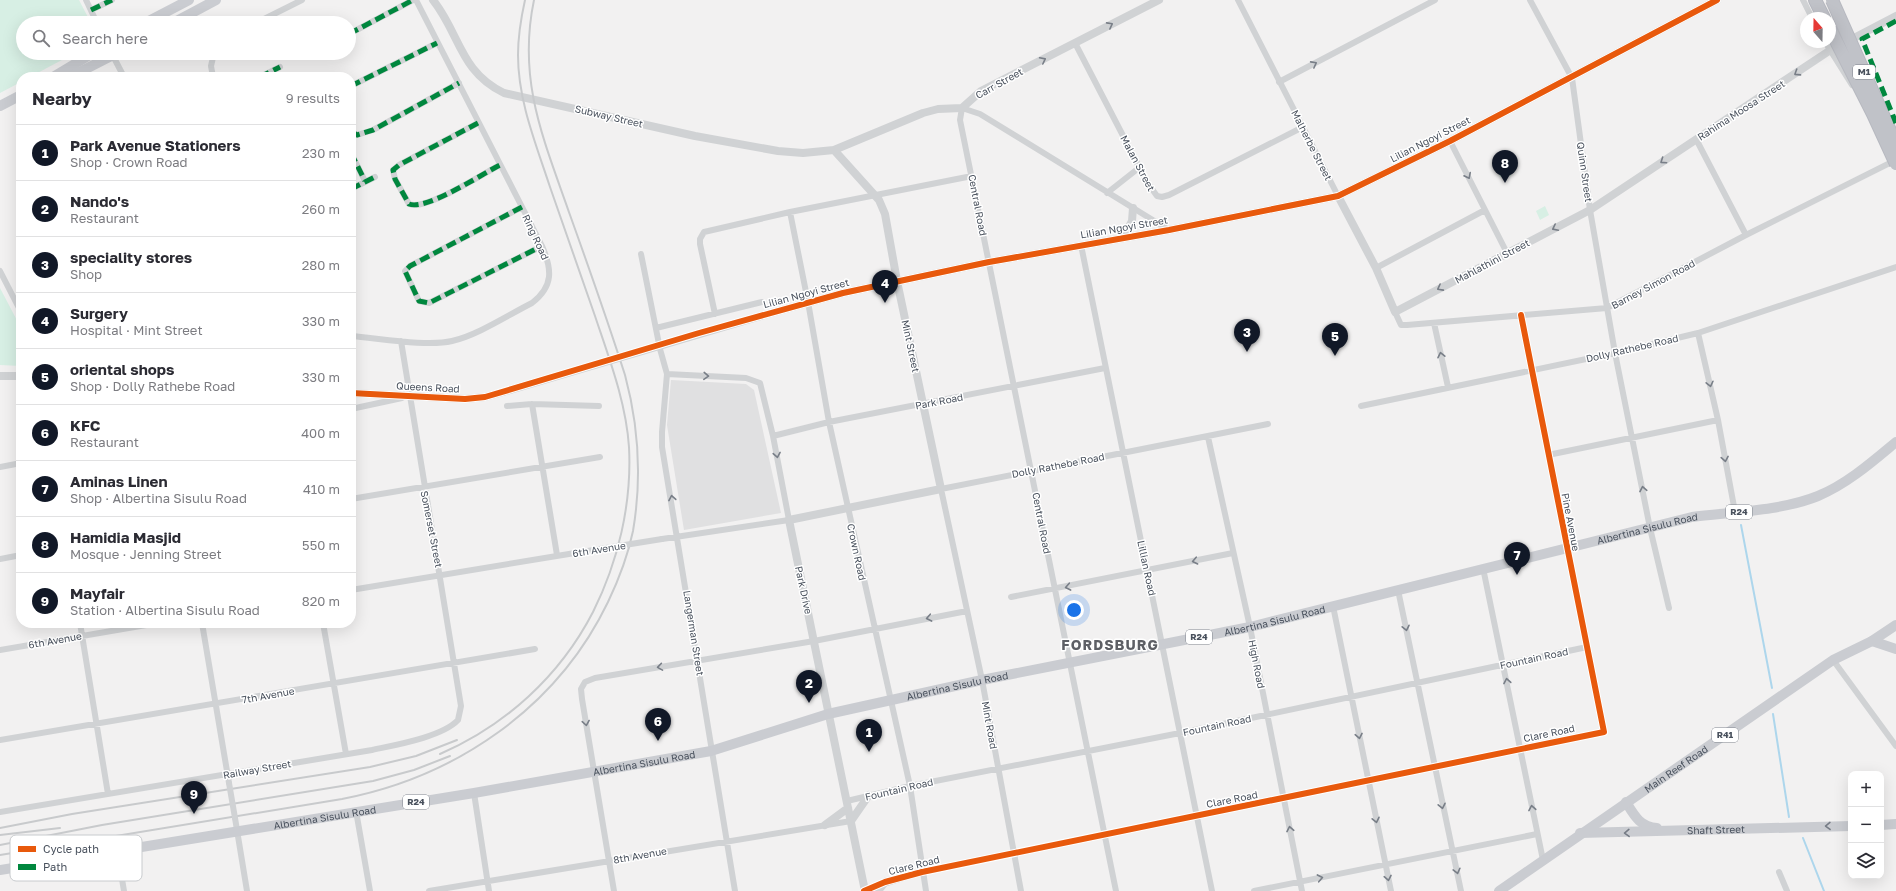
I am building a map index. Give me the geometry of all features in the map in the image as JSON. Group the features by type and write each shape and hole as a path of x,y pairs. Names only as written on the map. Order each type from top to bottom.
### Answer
{"highway":[{"path":"1815,0 1821,12"},
{"name":"M1","path":"1832,0 1896,144"},
{"name":"M1","path":"1836,41 1873,114 1896,164"}],"main road":[{"path":"158,16 189,0"},
{"path":"186,16 216,0"},
{"path":"61,72 81,60"},
{"path":"79,72 102,60"},
{"path":"0,106 16,98"},
{"path":"0,112 16,104"},
{"name":"Albertina Sisulu Road","path":"142,845 474,792 711,751 828,714 889,699 1250,627 1566,547 1692,517 1803,501 1819,496 1855,475 1896,442"},
{"name":"Main Reef Road","path":"1499,891 1580,833 1833,660 1872,641 1896,625"},
{"path":"1872,641 1896,649"},
{"path":"1626,802 1638,821 1645,826 1670,828 1680,831"},
{"path":"1884,825 1896,824"},
{"name":"Shaft Street","path":"1580,833 1848,826"},
{"name":"Albertina Sisulu Road","path":"0,870 10,868"}],"street":[{"path":"86,0 94,16"},
{"path":"91,10 112,0"},
{"path":"270,16 302,0"},
{"path":"356,30 414,0"},
{"name":"Ring Road","path":"356,336 401,341 438,342 457,340 540,297 549,281 549,267 542,246 414,0"},
{"name":"Subway Street","path":"433,0 444,16 474,72 485,82 504,93 695,136 778,151 803,153 834,150"},
{"name":"Carr Street","path":"962,108 981,91 1077,46 1159,0"},
{"name":"Malherbe Street","path":"1238,0 1376,268 1395,312"},
{"path":"1279,82 1435,0"},
{"name":"Quinn Street","path":"1530,0 1572,78 1590,210 1607,308 1650,528 1669,608"},
{"name":"Lilian Ngoyi Street","path":"503,392 808,302 897,281 990,262 1169,230 1338,196 1450,141 1572,78 1717,0"},
{"path":"1803,0 1809,12"},
{"name":"Rahima Moosa Street","path":"1590,210 1830,51 1896,16"},
{"path":"356,84 437,43"},
{"name":"Malan Street","path":"1077,46 1154,193 1162,198 1303,127"},
{"path":"1828,48 1896,149"},
{"path":"116,60 122,72"},
{"path":"212,60 211,66 212,72"},
{"path":"275,72 280,67"},
{"path":"356,133 361,134 373,130 458,83"},
{"path":"834,150 923,113 938,109 962,108 980,114 1169,230"},
{"name":"Central Road","path":"962,108 960,120 990,262 1054,589 1116,891"},
{"path":"478,123 395,168 393,175 409,204 418,206 427,203 500,165"},
{"path":"1696,139 1746,235"},
{"path":"1450,141 1507,253"},
{"name":"Mint Street","path":"834,150 882,205 885,214 897,281 941,489"},
{"name":"Barney Simon Road","path":"1395,312 1401,325 1607,308 1746,235 1896,160"},
{"path":"356,163 365,181"},
{"path":"1107,192 1140,167"},
{"path":"715,314 700,244 700,239 704,232 790,212 972,176"},
{"path":"356,186 375,177"},
{"path":"522,207 407,268 405,271 407,277 419,301 428,303 542,246"},
{"path":"1123,238 1131,226 1133,208"},
{"path":"1376,268 1485,210"},
{"name":"Mahlathini Street","path":"1395,312 1590,210"},
{"name":"Crown Road","path":"790,212 808,302 829,422 889,699 910,786 926,891"},
{"name":"Lillian Road","path":"1081,245 1212,891"},
{"name":"Langerman Street","path":"641,254 667,374 662,447 679,537 711,751 735,891"},
{"name":"Dolly Rathebe Road","path":"1361,406 1616,353 1698,333 1896,267"},
{"path":"0,271 16,302"},
{"path":"656,328 762,302"},
{"name":"Pine Avenue","path":"1521,315 1604,732"},
{"path":"1434,323 1448,387"},
{"path":"1698,333 1718,420 1735,512"},
{"name":"Somerset Street","path":"401,341 424,487 440,575 452,663 460,706 460,716"},
{"name":"Park Road","path":"773,436 829,422 1105,368"},
{"name":"Park Drive","path":"667,374 746,378 757,380 763,391 865,891"},
{"path":"0,376 16,376"},
{"name":"Queens Road","path":"356,393 465,399 485,397 503,392"},
{"path":"356,408 409,396"},
{"path":"532,404 557,555"},
{"path":"507,406 532,404 599,406"},
{"path":"1548,456 1718,420"},
{"name":"Dolly Rathebe Road","path":"848,507 1268,424"},
{"name":"High Road","path":"1208,437 1250,627 1302,891"},
{"path":"356,498 600,457"},
{"path":"0,467 16,464"},
{"name":"Mint Road","path":"941,489 982,680 1021,891"},
{"name":"6th Avenue","path":"356,589 575,552 789,520 848,507"},
{"path":"1011,597 1233,553"},
{"path":"0,559 16,556"},
{"path":"1483,568 1504,664 1543,860"},
{"path":"1398,590 1418,682 1434,767 1462,891"},
{"path":"1333,606 1391,891"},
{"path":"614,891 582,699 582,685 595,678 814,641 967,611"},
{"path":"81,628 108,794"},
{"name":"6th Avenue","path":"0,650 129,628"},
{"path":"203,628 247,891"},
{"path":"324,628 346,754"},
{"name":"Fountain Road","path":"847,805 869,796 910,786 1180,733 1587,647"},
{"name":"7th Avenue","path":"0,740 535,649"},
{"path":"1833,660 1896,746"},
{"name":"Railway Street","path":"0,812 346,754 420,738 455,724 460,716"},
{"name":"Clare Road","path":"865,891 885,882 922,872 1104,834 1368,782 1604,732"},
{"path":"474,792 489,891"},
{"path":"851,821 869,796"},
{"path":"825,825 847,805"},
{"path":"356,811 370,891"},
{"name":"8th Avenue","path":"429,891 727,840 851,821"},
{"path":"1254,891 1537,834"},
{"path":"1780,872 1787,891"},
{"path":"122,881 124,891"},
{"path":"878,891 885,882"}],"shaded area":[{"path":"671,380 746,384 754,390 781,513 684,530 667,425"}],"green space":[{"path":"0,0 79,0 87,16 16,16 16,60 62,60 39,72 16,72 16,85 0,93"},
{"path":"1511,161 1511,176 1500,177 1494,163"},
{"path":"1545,206 1549,215 1540,220 1536,211"},
{"path":"0,288 16,318 16,366 0,365"}],"waterway":[{"path":"1741,525 1772,688"},
{"path":"1773,714 1789,817"},
{"path":"1803,838 1824,891"}],"railway":[{"path":"440,754 487,729 508,714 547,678 564,657 580,635 602,593 616,553 626,511 629,447 621,397 606,348 550,187 524,106 518,55 520,27 525,0"},
{"path":"122,835 342,799 384,789 424,774 463,755 499,732 531,705 561,674 587,640 608,602 623,567 633,531 638,492 638,453 636,433 630,394 625,375 551,161 536,110 531,84 529,57 530,29 534,0"},
{"path":"0,828 72,814 370,767 416,756 457,740"},
{"path":"51,835 102,825 373,781 414,770 450,756"},
{"path":"0,835 60,828"},
{"path":"0,845 10,843"},
{"path":"0,855 10,853"}],"marked path":[{"path":"91,10 112,0"},
{"path":"356,30 413,0"},
{"path":"1896,21 1862,39 1896,123"},
{"path":"356,84 437,43"},
{"path":"270,72 280,67"},
{"path":"356,134 373,130 459,83"},
{"path":"478,123 399,165 393,170 395,179 409,204 417,205 441,197 500,165"},
{"path":"356,163 365,181"},
{"path":"356,186 375,177"},
{"path":"522,207 410,266 405,271 419,301 429,303 542,246"}],"cycle path":[{"path":"356,393 465,399 485,397 699,333 843,293 989,262 1169,230 1338,196 1450,141 1717,0"},
{"path":"864,891 885,882 922,872 1604,732 1521,315"}],"place":[{"name":"Hamidia Masjid","path":"1505,183"},
{"name":"Surgery","path":"885,303"},
{"name":"speciality stores","path":"1247,352"},
{"name":"oriental shops","path":"1335,356"},
{"name":"Aminas Linen","path":"1517,575"},
{"name":"Nando's","path":"809,703"},
{"name":"KFC","path":"658,741"},
{"name":"Park Avenue Stationers","path":"869,752"},
{"name":"Mayfair","path":"194,814"}],"district":[{"name":"FORDSBURG","path":"1110,645"}]}
